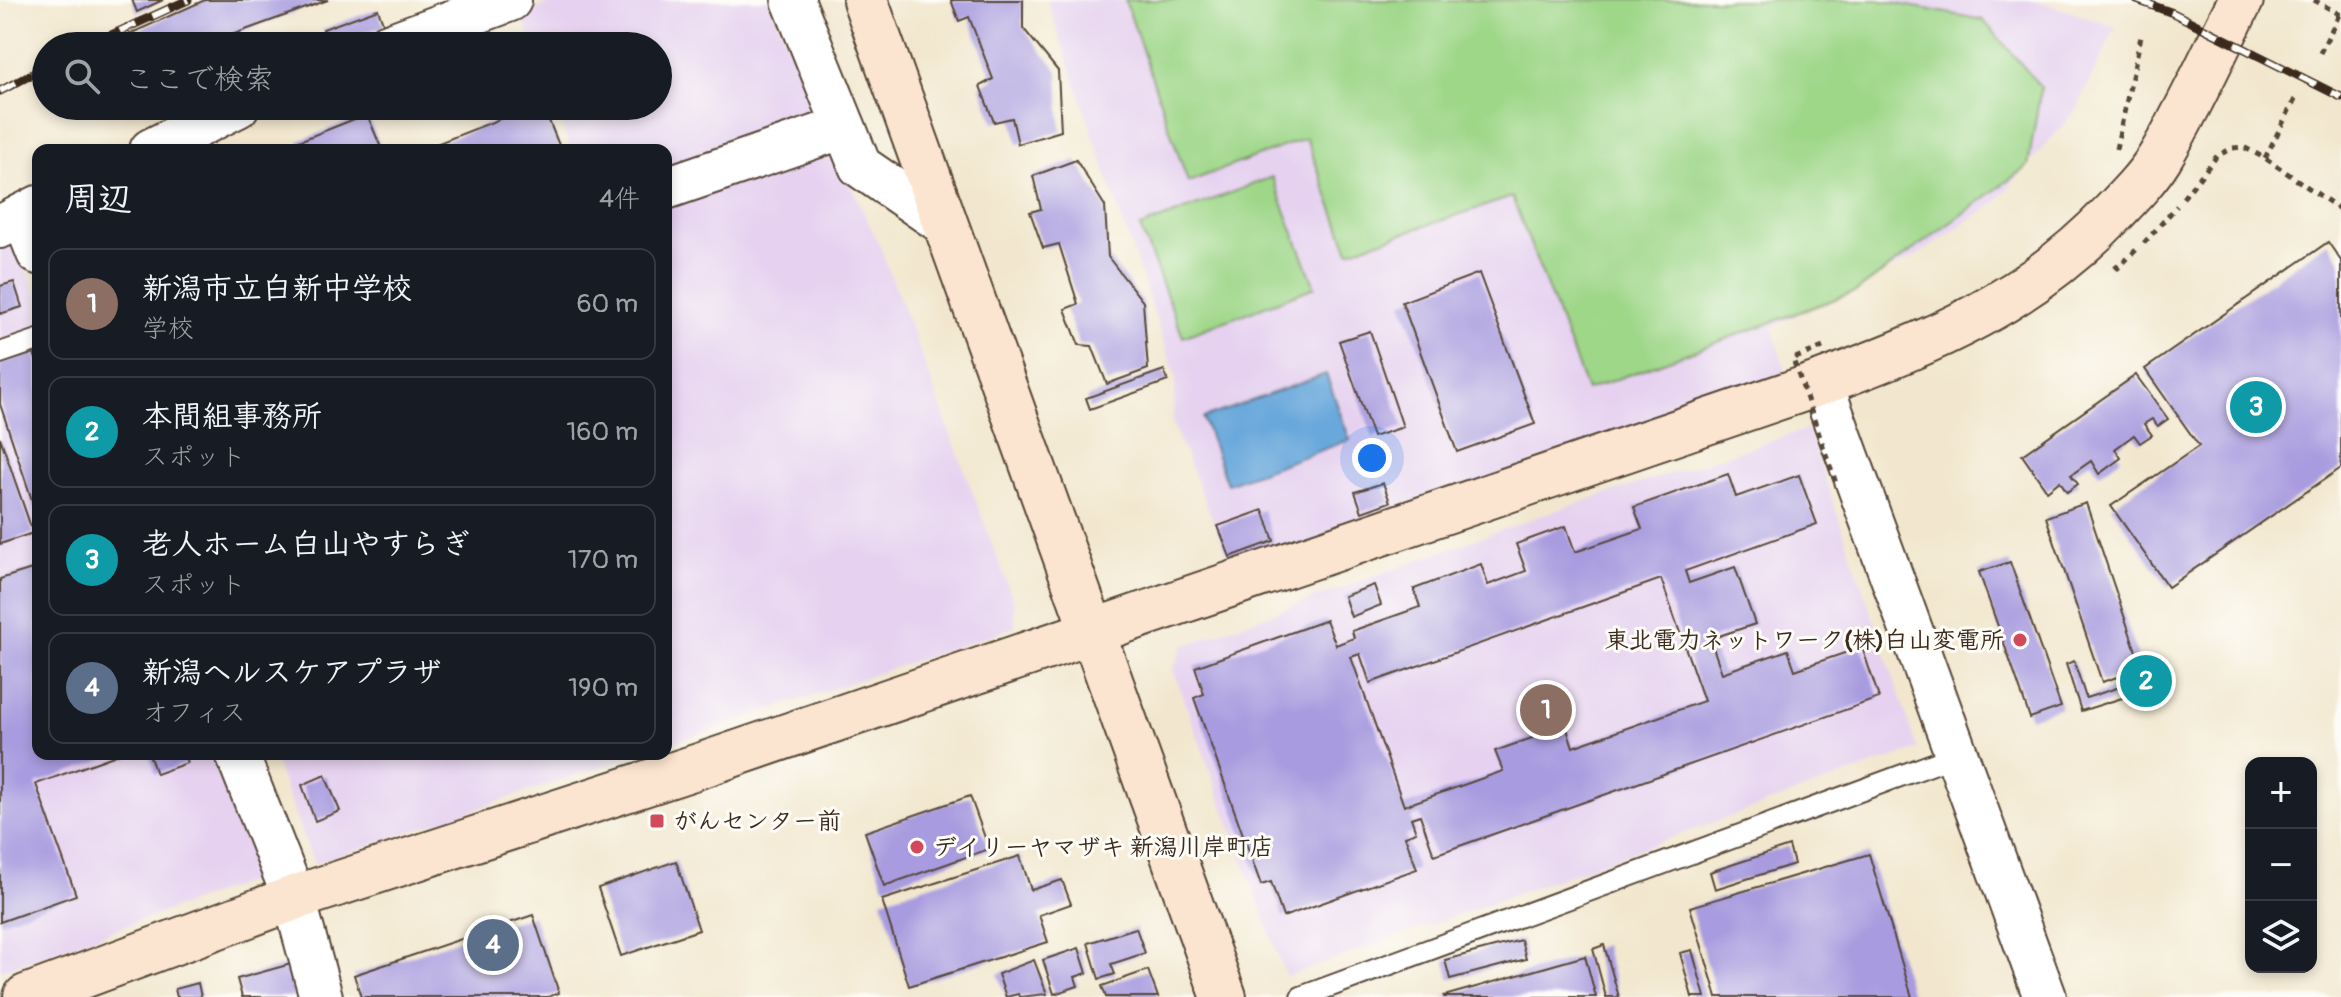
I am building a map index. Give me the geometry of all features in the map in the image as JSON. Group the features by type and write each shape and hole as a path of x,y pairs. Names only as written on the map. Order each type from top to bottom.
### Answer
{"street":[{"path":"424,32 510,0"},
{"path":"793,0 860,166 943,223"},
{"path":"865,0 1224,997"},
{"path":"26,997 294,898 705,764 1091,632 1822,365 1942,336 1987,312 2046,273 2090,237 2139,185 2160,156 2241,0"},
{"path":"163,144 210,120"},
{"path":"672,186 844,127"},
{"path":"20,216 32,241"},
{"path":"1822,365 1957,755 2045,997"},
{"path":"239,760 294,898 321,997"}],"lane":[{"path":"0,353 32,342"},
{"path":"1301,997 1957,755"}],"path":[{"path":"2314,0 2341,13 2320,53"},
{"path":"2139,185 2114,156 2142,32"},
{"path":"2265,158 2295,99"},
{"path":"2090,237 2118,268 2163,223 2217,156 2232,148 2243,147 2265,158 2341,210"},
{"path":"1822,365 1793,359 1837,486"}],"shaded area":[{"path":"565,0 769,0 809,97 881,249 1014,602 1015,627 672,743 672,144 569,144 560,120 672,120 672,32 528,32 521,12"},
{"path":"1047,0 2035,0 2116,27 2075,111 1996,202 1915,257 1772,327 1787,375 1234,570 1172,423 1176,378"},
{"path":"15,241 32,285 32,760 215,760 261,877 0,971 0,250"},
{"path":"1808,429 1918,749 1286,977 1173,670 1183,646 1548,513"},
{"path":"274,760 620,760 314,864"}],"green space":[{"path":"1125,0 1878,0 1983,20 2041,87 2028,166 1857,291 1587,390 1512,197 1349,251 1306,138 1188,182"},
{"path":"1272,177 1315,287 1183,337 1140,227"}],"water":[{"path":"1326,374 1350,440 1227,484 1203,418"}],"building":[{"path":"132,0 163,0 137,12"},
{"path":"205,0 328,0 240,32 134,32"},
{"path":"951,0 1023,0 1023,28 1058,71 1061,131 1018,144 1012,118 994,122 980,86 993,79 969,17 959,21"},
{"path":"378,9 384,26 368,32 324,32 323,29"},
{"path":"352,120 370,120 380,144 300,144 299,141"},
{"path":"497,120 549,120 559,144 436,144"},
{"path":"1076,160 1105,206 1108,257 1143,302 1148,369 1107,384 1092,346 1079,345 1065,309 1078,304 1059,244 1043,248 1030,212 1041,209 1033,176"},
{"path":"2328,242 2341,261 2341,468 2168,587 2111,506 2199,446 2145,369"},
{"path":"1479,273 1535,424 1457,452 1402,302"},
{"path":"14,282 22,307 0,314 0,286"},
{"path":"1370,331 1403,427 1373,437 1339,341"},
{"path":"32,354 32,500 0,404 0,364"},
{"path":"1164,370 1168,381 1090,409 1086,398"},
{"path":"2136,375 2168,419 2158,426 2152,419 2144,424 2152,435 2140,443 2134,435 2115,449 2121,458 2099,474 2091,461 2071,475 2078,484 2067,492 2060,481 2047,491 2022,455"},
{"path":"0,437 32,533 0,544"},
{"path":"1728,474 1736,497 1799,475 1817,524 1685,571 1689,583 1735,567 1755,624 1710,639 1722,673 1788,650 1795,670 1862,647 1879,698 1434,855 1420,815 1411,818 1416,832 1405,836 1417,869 1283,917 1271,882 1261,885 1194,698 1204,694 1195,667 1326,620 1336,645 1354,638 1352,631 1420,607 1414,589 1481,564 1488,585 1526,571 1516,544 1566,526 1575,552 1642,529 1634,507","holes":["1661,579 1704,701 1573,747 1566,726 1495,751 1503,771 1404,806 1351,657 1360,654 1370,683"]},
{"path":"1383,483 1390,502 1362,512 1355,492"},
{"path":"2086,503 2142,669 2102,682 2046,517"},
{"path":"1263,510 1274,541 1230,557 1218,526"},
{"name":"東北電力ネットワーク(株)白山変電所","path":"2010,562 2061,707 2030,718 1979,572"},
{"path":"32,569 32,760 102,760 36,784 76,895 0,922 0,579"},
{"path":"1374,585 1381,605 1351,617 1344,596"},
{"path":"2074,661 2086,698 2154,676 2157,687 2081,711 2066,664"},
{"path":"151,760 186,760 187,763 156,774"},
{"path":"325,775 340,811 315,821 302,785"},
{"path":"970,796 989,849 884,886 865,832"},
{"path":"1789,846 1794,864 1715,889 1710,872"},
{"path":"1869,854 1912,997 1717,997 1690,907"},
{"path":"1020,856 1031,890 1062,880 1071,904 1039,915 1048,942 909,986 882,900"},
{"path":"676,861 699,930 621,956 598,888"},
{"path":"533,915 559,993 548,997 361,997 354,975"},
{"path":"1136,928 1145,953 1111,964 1115,974 1099,979 1088,943"},
{"path":"1521,940 1526,959 1450,979 1445,960"},
{"path":"1604,945 1619,997 1606,997 1593,949"},
{"path":"1079,948 1087,973 1075,977 1078,986 1054,994 1043,960"},
{"path":"1692,950 1705,997 1692,997 1680,953"},
{"path":"1585,956 1596,997 1444,997 1444,996"},
{"path":"1034,960 1047,994 1006,997 998,974"},
{"path":"291,964 300,997 242,997 237,979"},
{"path":"1148,970 1158,997 1106,997 1102,986"},
{"path":"198,983 201,997 177,997 175,989"}],"railway":[{"path":"118,32 188,0"},
{"path":"2137,0 2173,13 2341,97"},
{"path":"0,91 32,74"}],"place":[{"name":"老人ホーム白山やすらぎ","path":"2256,407"},
{"name":"東北電力ネットワーク(株)白山変電所","path":"2020,640"},
{"name":"本間組事務所","path":"2146,681"},
{"name":"新潟市立白新中学校","path":"1546,710"},
{"name":"がんセンター前","path":"657,821"},
{"name":"デイリーヤマザキ 新潟川岸町店","path":"917,847"},
{"name":"新潟ヘルスケアプラザ","path":"493,945"}]}
